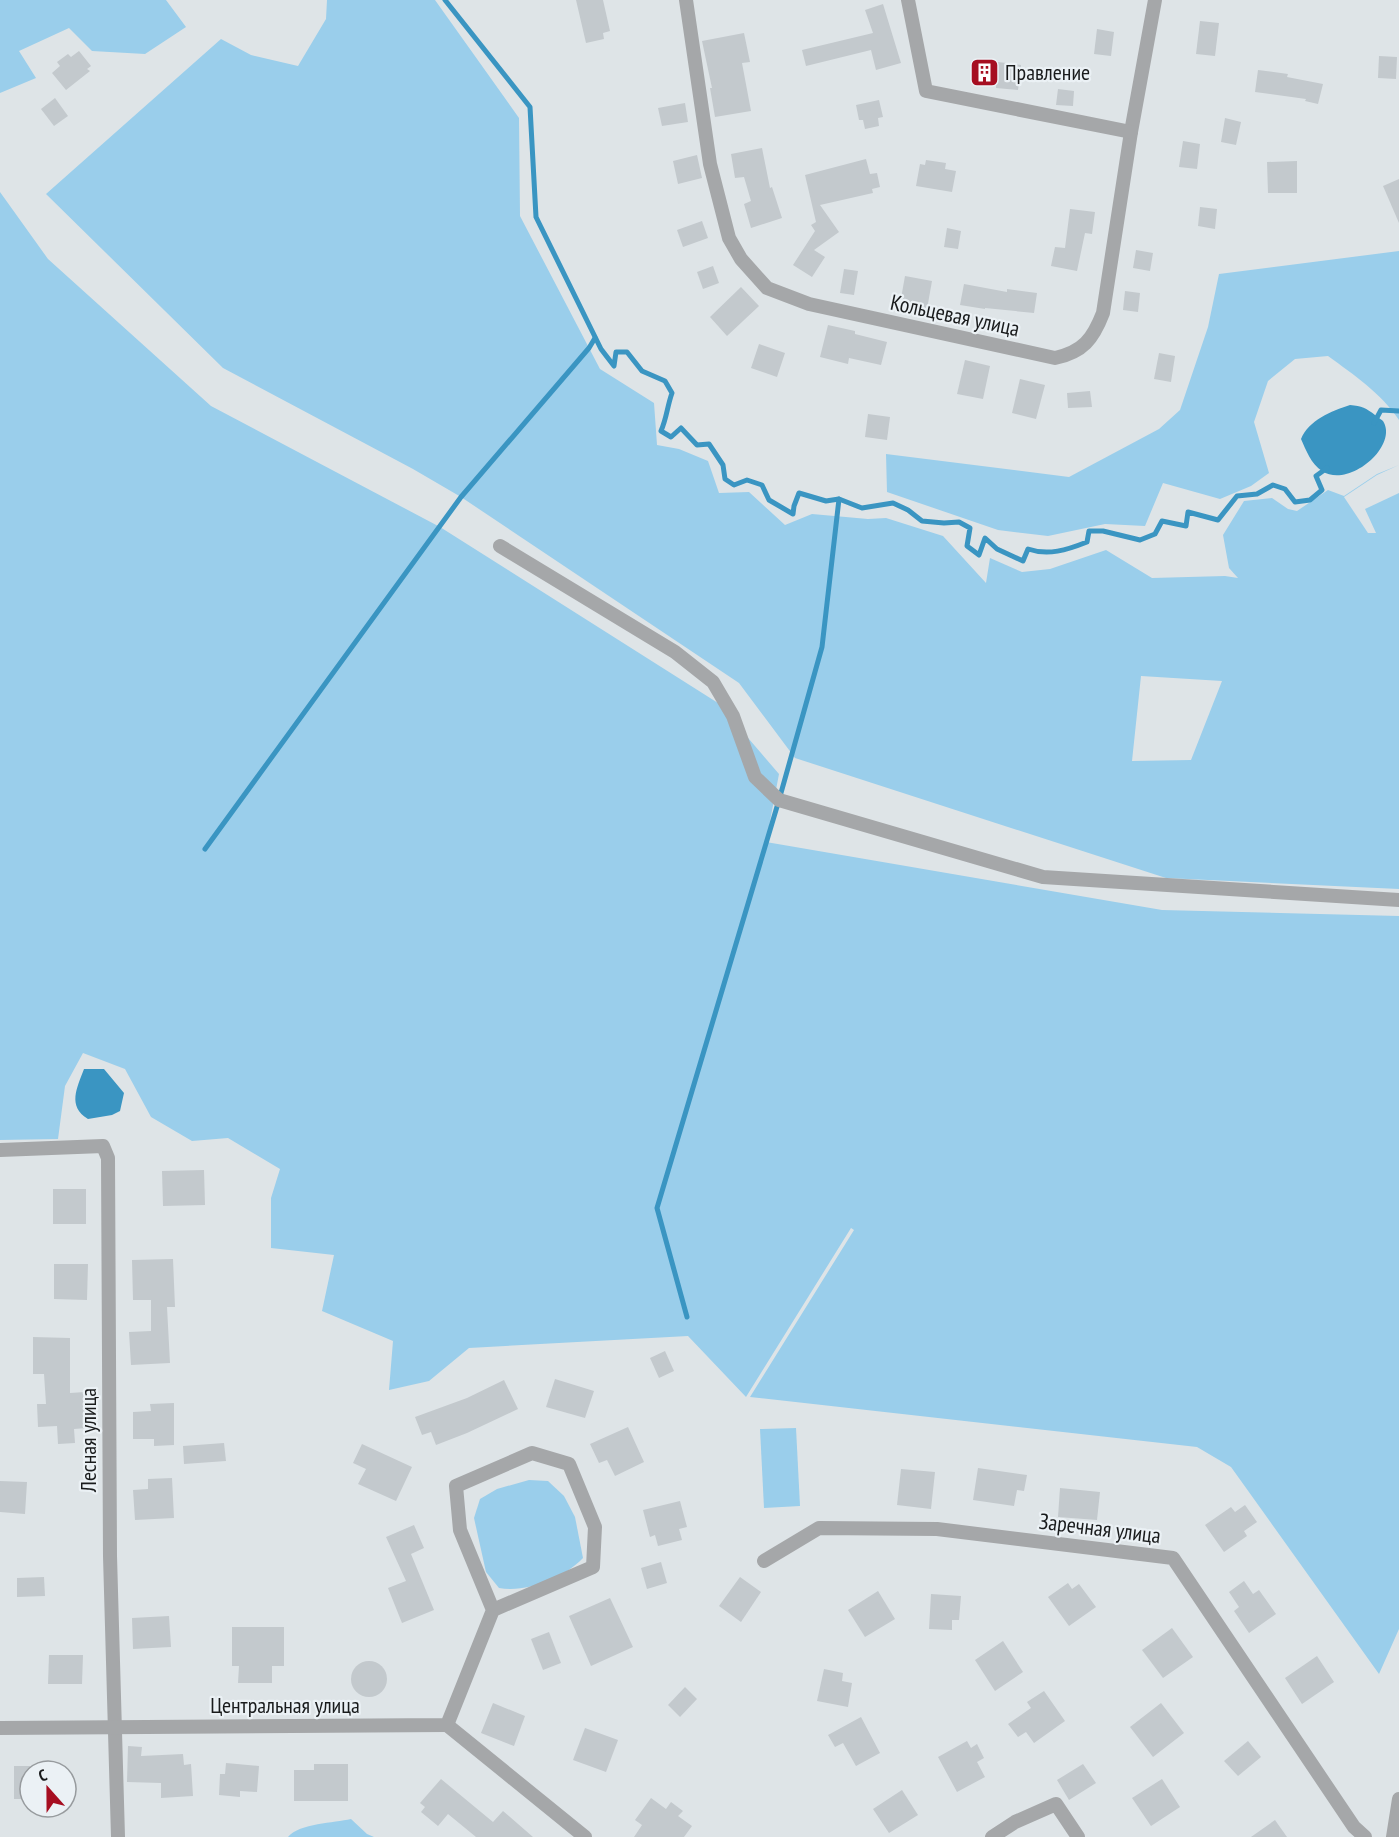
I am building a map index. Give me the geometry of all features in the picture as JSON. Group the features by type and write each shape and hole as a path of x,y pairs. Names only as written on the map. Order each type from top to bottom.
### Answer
{"street":[{"name":"Кольцевая улица","path":"686,0 710,164 729,238 741,259 767,288 809,304 1055,358 1069,355 1083,346 1096,332 1103,313 1131,132 1155,0"},
{"path":"908,0 926,91 1131,132"},
{"path":"500,546 675,652 713,682 733,716 756,777 779,800 1043,877 1399,900"},
{"name":"Лесная улица","path":"0,1150 103,1146 108,1158 110,1544 118,1837"},
{"path":"493,1610 593,1567 595,1527 569,1464 532,1453 456,1486 460,1530 493,1610 447,1725 585,1837"},
{"name":"Заречная улица","path":"764,1561 819,1528 937,1529 1173,1558 1354,1827 1365,1837"},
{"name":"Центральная улица","path":"0,1728 447,1725"},
{"path":"1393,1837 1399,1799"},
{"path":"992,1837 1015,1822 1056,1804 1078,1837"}],"shaded area":[{"path":"0,0 166,0 186,27 145,54 92,51 69,28 19,51 36,78 0,93"},
{"path":"327,0 435,0 519,118 520,216 600,369 654,403 657,445 679,449 708,461 719,493 749,492 785,525 812,514 868,519 886,518 943,536 986,583 990,558 1022,572 1050,569 1106,550 1152,578 1225,576 1238,578 1229,568 1223,535 1244,501 1272,498 1288,509 1297,511 1328,490 1344,496 1377,474 1399,465 1377,475 1344,497 1368,533 1376,533 1365,509 1399,493 1399,889 1166,878 795,758 739,683 461,497 223,368 46,194 221,39 251,55 298,66 326,19","holes":["1141,676 1222,681 1191,760 1132,761"]},
{"path":"0,192 48,259 211,406 440,527 718,703 779,774 766,842 1162,910 1399,916 1399,1629 1379,1674 1231,1467 1197,1447 750,1397 854,1230 851,1228 746,1397 688,1336 469,1348 429,1381 389,1390 393,1341 322,1311 334,1255 271,1248 271,1198 280,1169 228,1138 192,1141 151,1117 125,1069 83,1053 65,1086 58,1139 0,1140"},
{"path":"1399,251 1399,420 1375,393 1328,356 1295,359 1268,381 1254,422 1269,473 1251,486 1220,499 1163,483 1145,526 1105,524 1048,536 998,530 887,492 886,454 1069,477 1159,429 1180,410 1208,327 1219,274"},
{"path":"1350,405 1366,409 1383,421 1386,431 1384,442 1378,453 1357,470 1333,475 1322,471 1315,465 1301,439 1315,421 1328,413"},
{"path":"84,1069 104,1069 124,1093 120,1111 112,1115 88,1119 82,1114 76,1102 76,1096"},
{"path":"796,1428 800,1506 764,1508 760,1429"},
{"path":"529,1480 548,1481 564,1496 575,1517 583,1558 566,1572 533,1586 499,1588 486,1572 474,1518 480,1499 497,1489"},
{"path":"351,1819 367,1834 374,1837 288,1837 293,1832 309,1826"}],"building":[{"path":"576,0 603,0 610,31 603,33 604,39 586,43"},
{"path":"883,4 901,63 876,70 871,50 806,66 802,50 873,33 865,10"},
{"path":"1200,21 1219,23 1215,56 1196,54"},
{"path":"1097,29 1114,32 1111,56 1094,54"},
{"path":"744,33 750,62 742,63 751,111 715,117 710,88 712,88 702,41"},
{"path":"79,51 91,66 87,69 90,71 66,90 52,73 60,66 57,62 68,54 71,57"},
{"path":"1379,56 1397,57 1396,79 1378,78"},
{"path":"998,62 1021,65 1018,90 996,88"},
{"path":"1258,70 1288,74 1287,77 1323,84 1318,104 1305,101 1306,99 1255,92"},
{"path":"1058,89 1074,91 1073,106 1056,105"},
{"path":"55,98 68,116 54,126 41,109"},
{"path":"879,100 883,117 878,118 879,126 865,129 863,120 859,120 856,105"},
{"path":"685,103 688,122 662,126 658,108"},
{"path":"1225,118 1241,122 1236,145 1221,142"},
{"path":"1183,141 1200,144 1197,169 1179,167"},
{"path":"762,148 770,188 772,187 782,218 751,228 744,204 751,201 744,177 735,178 731,154"},
{"path":"697,155 702,178 678,184 673,161"},
{"path":"866,159 870,174 877,173 880,187 872,189 873,193 820,205 839,232 814,250 825,257 812,277 793,265 815,231 811,225 816,222 805,175"},
{"path":"926,160 946,163 945,169 956,171 952,192 916,186 920,164 925,165"},
{"path":"1297,161 1297,193 1268,193 1267,162"},
{"path":"1399,179 1399,223 1383,186"},
{"path":"1200,207 1217,209 1215,229 1198,226"},
{"path":"1070,209 1095,212 1092,234 1085,233 1077,271 1051,266 1055,247 1065,248"},
{"path":"702,221 708,238 683,247 677,230"},
{"path":"947,228 961,231 958,249 944,247"},
{"path":"1136,250 1153,253 1150,271 1133,268"},
{"path":"713,266 719,283 703,289 697,272"},
{"path":"844,269 858,271 854,295 840,293"},
{"path":"905,276 932,281 927,309 900,304"},
{"path":"964,284 1007,292 1007,289 1037,293 1034,313 960,305"},
{"path":"741,287 759,306 727,336 710,317"},
{"path":"1125,291 1140,293 1138,312 1123,310"},
{"path":"828,325 887,342 881,365 849,358 848,364 820,357"},
{"path":"759,344 785,353 777,377 751,368"},
{"path":"1159,353 1175,356 1171,382 1154,379"},
{"path":"965,360 990,366 983,399 957,394"},
{"path":"1020,379 1045,385 1036,419 1012,413"},
{"path":"1090,391 1092,407 1068,408 1067,393"},
{"path":"868,414 890,417 887,440 865,437"},
{"path":"204,1170 205,1205 163,1206 162,1171"},
{"path":"53,1189 86,1189 86,1224 53,1224"},
{"path":"173,1259 175,1307 167,1307 170,1363 131,1365 129,1332 151,1331 151,1300 133,1300 132,1260"},
{"path":"54,1264 88,1264 87,1300 54,1299"},
{"path":"33,1337 70,1338 70,1393 85,1392 87,1428 74,1429 75,1443 58,1444 57,1426 38,1427 37,1404 46,1404 44,1374 33,1374"},
{"path":"665,1351 674,1371 659,1378 650,1358"},
{"path":"555,1379 594,1391 585,1418 546,1407"},
{"path":"504,1380 518,1409 436,1445 431,1432 422,1435 415,1417 467,1398"},
{"path":"174,1403 174,1445 154,1446 154,1439 133,1439 133,1412 151,1411 150,1404"},
{"path":"628,1427 644,1462 615,1476 607,1460 599,1463 590,1444"},
{"path":"224,1443 226,1461 184,1464 183,1446"},
{"path":"362,1444 412,1467 396,1501 358,1484 366,1469 353,1463"},
{"path":"978,1468 1027,1475 1024,1491 1017,1490 1014,1506 973,1500"},
{"path":"901,1469 935,1472 931,1509 897,1505"},
{"path":"172,1478 174,1518 135,1520 133,1490 148,1489 148,1479"},
{"path":"0,1481 27,1482 25,1514 0,1512"},
{"path":"1060,1488 1100,1492 1097,1520 1058,1517"},
{"path":"680,1501 687,1527 679,1529 682,1540 658,1546 655,1535 650,1537 643,1510"},
{"path":"1245,1505 1257,1522 1244,1531 1247,1536 1224,1552 1205,1525 1231,1507 1235,1512"},
{"path":"414,1525 424,1548 411,1554 434,1610 402,1623 388,1588 406,1581 386,1537"},
{"path":"661,1562 667,1583 647,1589 641,1568"},
{"path":"44,1577 45,1596 17,1597 17,1578"},
{"path":"740,1577 761,1592 741,1622 719,1606"},
{"path":"1244,1581 1253,1594 1259,1590 1276,1614 1249,1633 1234,1611 1239,1607 1229,1592"},
{"path":"1068,1583 1072,1589 1079,1584 1096,1607 1069,1626 1048,1597"},
{"path":"878,1591 895,1619 865,1637 848,1610"},
{"path":"931,1594 961,1596 959,1620 952,1620 952,1630 929,1629"},
{"path":"610,1598 633,1647 591,1666 569,1616"},
{"path":"169,1616 171,1647 133,1649 132,1618"},
{"path":"232,1627 284,1627 284,1666 272,1666 272,1683 238,1683 239,1666 232,1666"},
{"path":"1172,1628 1193,1657 1163,1678 1142,1650"},
{"path":"549,1632 561,1663 543,1670 531,1639"},
{"path":"1003,1641 1023,1672 995,1691 975,1660"},
{"path":"49,1655 83,1655 82,1684 48,1684"},
{"path":"1317,1656 1334,1682 1302,1704 1285,1678"},
{"path":"369,1661 382,1666 387,1679 382,1692 369,1697 356,1692 351,1679 356,1666"},
{"path":"824,1669 843,1673 842,1681 852,1683 848,1707 817,1701"},
{"path":"685,1687 697,1699 680,1717 668,1705"},
{"path":"1044,1691 1065,1721 1034,1743 1026,1732 1018,1737 1008,1724 1031,1708 1027,1702"},
{"path":"493,1703 525,1716 514,1746 481,1733"},
{"path":"1161,1703 1184,1733 1153,1757 1130,1727"},
{"path":"861,1717 880,1753 856,1766 843,1743 835,1747 828,1735"},
{"path":"585,1728 618,1740 606,1772 573,1760"},
{"path":"967,1741 971,1748 977,1744 984,1758 977,1762 985,1777 957,1792 938,1757"},
{"path":"1248,1741 1261,1757 1238,1776 1224,1761"},
{"path":"128,1746 142,1747 141,1756 183,1754 184,1765 191,1764 193,1796 161,1798 161,1783 127,1782"},
{"path":"226,1763 259,1766 257,1792 240,1791 240,1797 219,1795 220,1774 225,1774"},
{"path":"314,1764 348,1764 348,1801 294,1801 294,1770 314,1770"},
{"path":"1083,1764 1096,1783 1069,1800 1057,1780"},
{"path":"14,1766 18,1766 18,1799 14,1799"},
{"path":"441,1779 493,1822 503,1811 533,1837 476,1837 448,1814 438,1826 421,1812 425,1807 420,1803"},
{"path":"1162,1779 1180,1807 1151,1826 1132,1798"},
{"path":"902,1790 918,1815 889,1833 873,1809"},
{"path":"651,1798 666,1809 671,1802 683,1811 678,1816 692,1826 684,1837 634,1837 642,1825 635,1820"},
{"path":"1275,1820 1287,1837 1251,1837"}],"waterway":[{"path":"445,0 530,107 536,217 601,349 614,366 616,352 627,352 642,371 665,381 672,393 661,431 671,437 681,428 697,445 709,444 723,465 725,479 734,485 747,480 762,485 769,500 793,514 799,493 826,501 839,499 862,508 893,503 908,510 922,521 959,522 970,528 967,546 979,555 985,538 997,549 1023,561 1028,549 1043,552 1058,551 1087,542 1089,531 1103,531 1140,540 1155,534 1162,521 1186,526 1188,512 1218,520 1237,496 1257,494 1273,485 1285,489 1295,502 1310,500 1322,490 1316,476 1327,468"},
{"path":"205,849 461,497 589,348 595,338"},
{"path":"1374,423 1381,410 1399,411"},
{"path":"687,1317 657,1208 779,800 822,647 839,499"}],"place":[{"name":"Правление","path":"984,72"}]}
